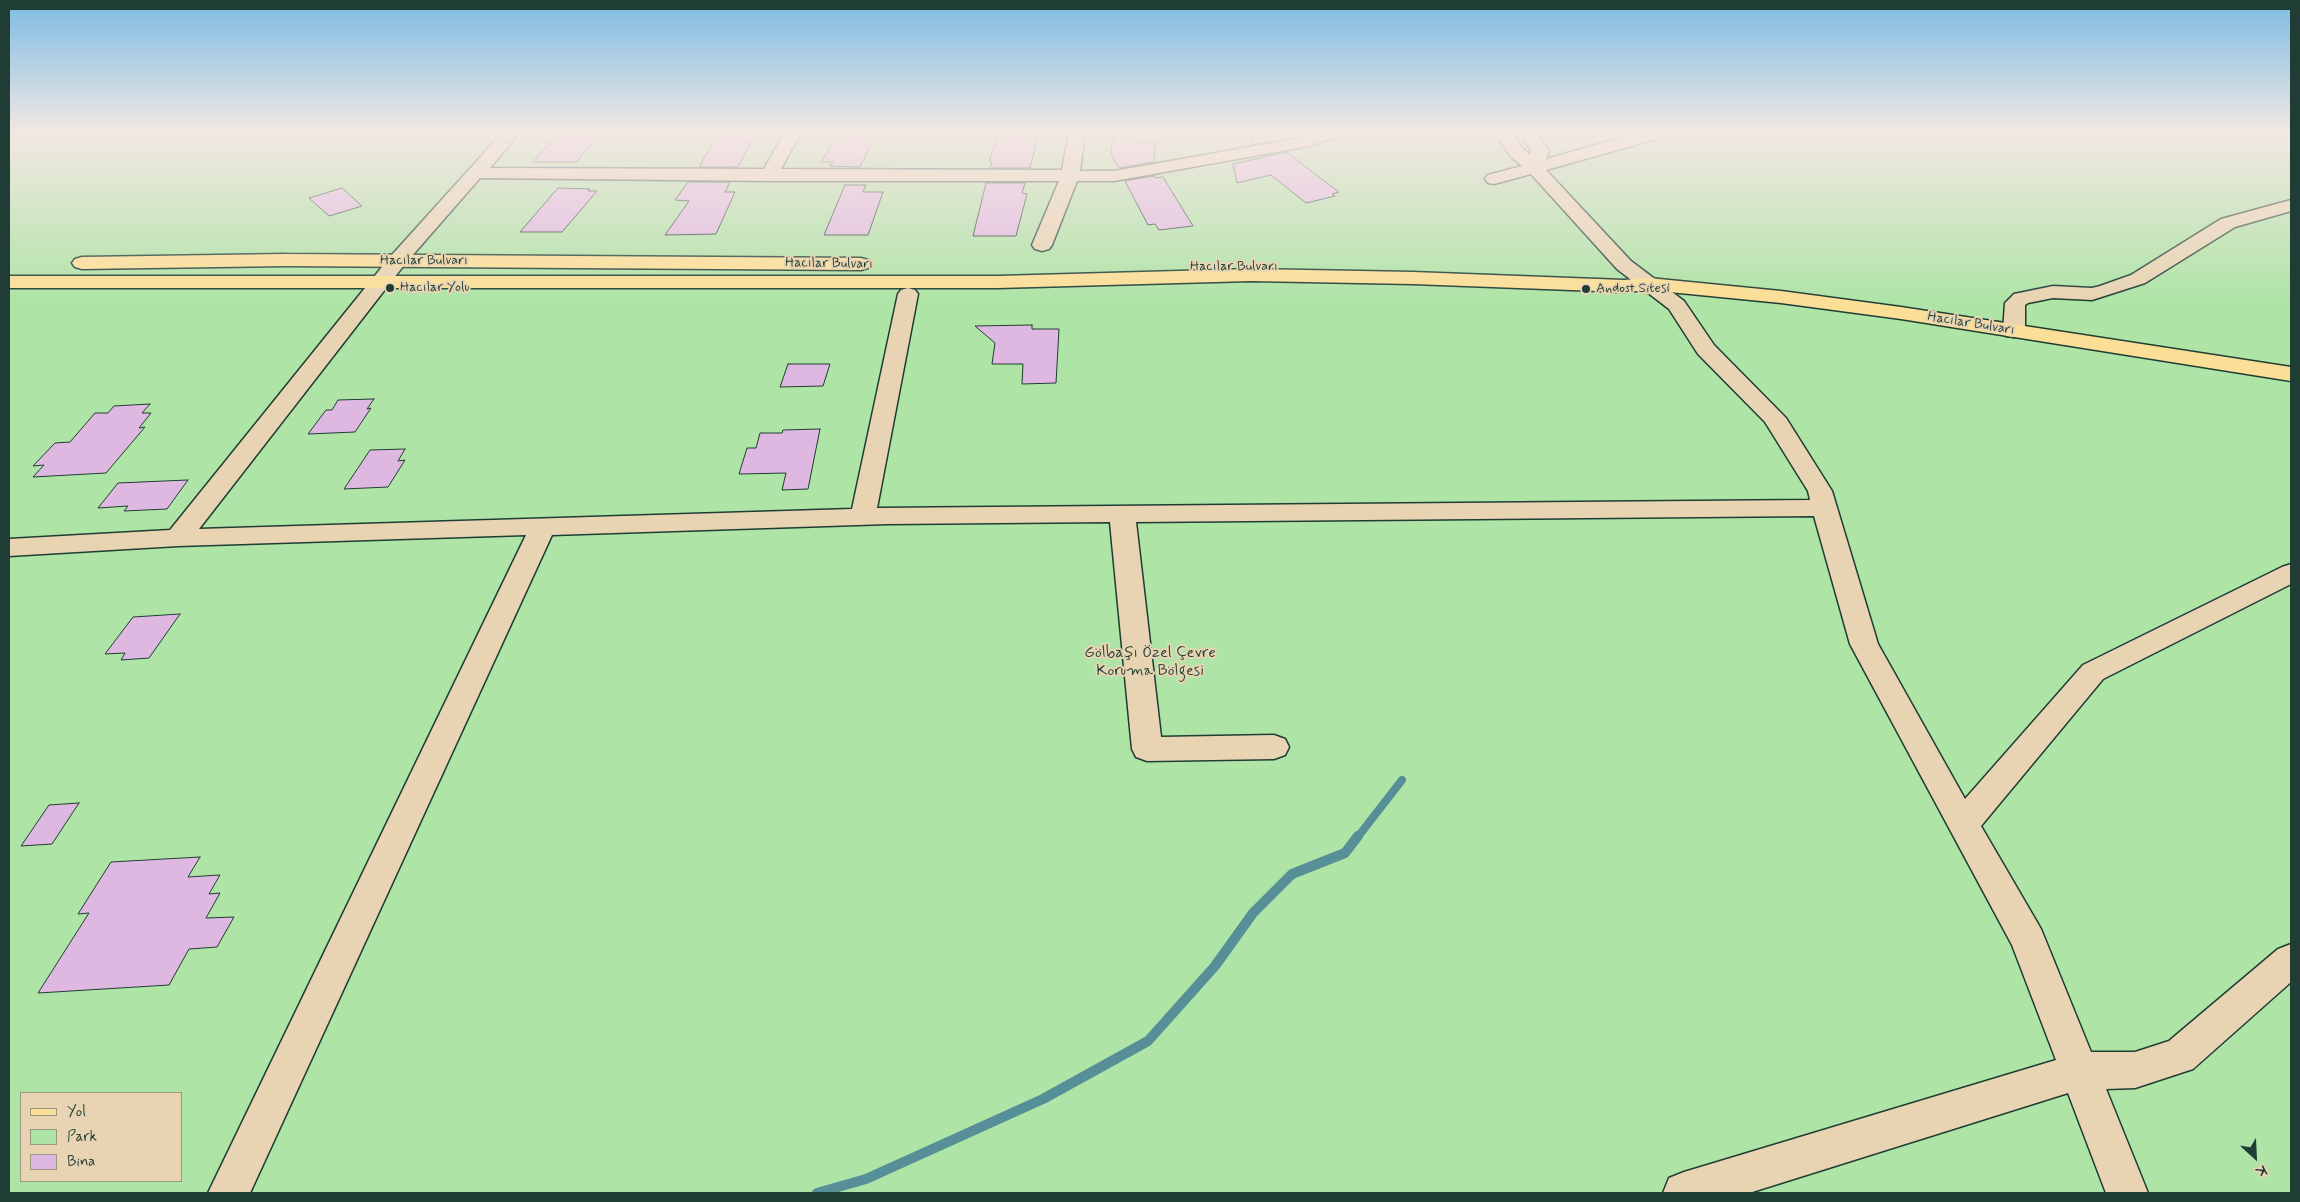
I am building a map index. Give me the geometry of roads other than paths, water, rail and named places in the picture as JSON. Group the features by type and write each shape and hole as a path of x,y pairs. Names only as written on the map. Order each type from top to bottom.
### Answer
{"main road":[{"name":"Hacılar Bulvarı","path":"68,263 397,260 1381,268 1600,276 1649,284 1834,304 2291,374"},
{"path":"9,264 48,264"},
{"name":"Hacılar Bulvarı","path":"9,282 998,282 1251,275 1404,277 1624,286 1649,284"}],"street":[{"path":"178,538 397,260 463,188"},
{"path":"1042,245 1065,188"},
{"path":"1553,188 1624,265 1677,304 1706,349 1774,418 1820,491 1864,644 1962,824 2028,940 2127,1193"},
{"path":"2014,331 2015,303 2021,298 2053,292 2092,294 2107,290 2138,279 2228,223 2291,205"},
{"path":"863,517 908,294"},
{"path":"9,547 178,538 863,517 1825,508"},
{"path":"1122,514 1147,749 1274,747"},
{"path":"230,1193 543,527"},
{"path":"1962,824 2093,672 2291,573"},
{"path":"1684,1193 2080,1071 2135,1070 2180,1056 2291,960"}],"waterway":[{"path":"1357,838 1402,780"},
{"path":"817,1193 866,1179 1043,1099 1148,1041 1215,966 1253,913 1292,874 1345,853 1358,836"}],"place":[{"name":"Hacılar Yolu","path":"390,288"},
{"name":"Andost Sitesi","path":"1586,289"}],"park label":[{"name":"Gölbaşı Özel Çevre Koruma Bölgesi","path":"1150,663"}]}
